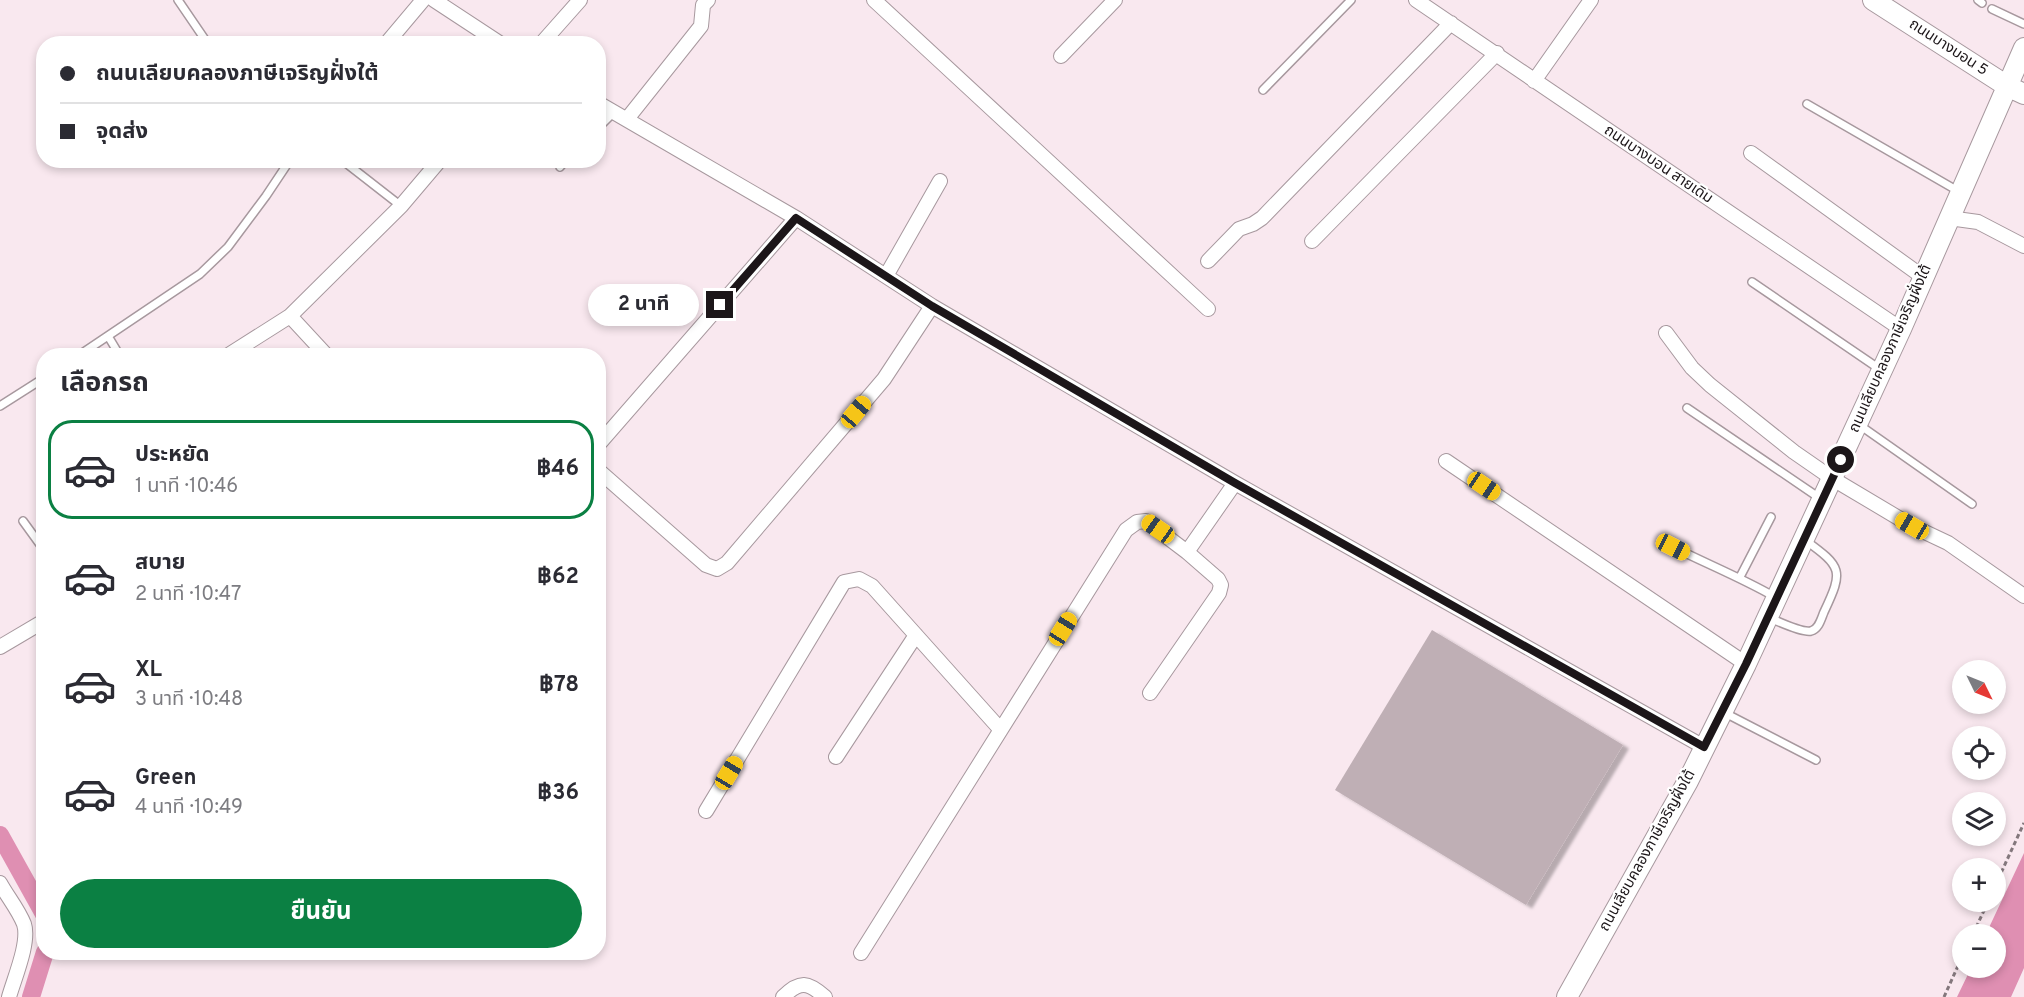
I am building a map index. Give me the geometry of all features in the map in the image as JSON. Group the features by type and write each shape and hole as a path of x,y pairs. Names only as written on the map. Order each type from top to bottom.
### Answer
{"street":[{"path":"393,36 423,0"},
{"path":"434,0 489,36"},
{"path":"548,36 580,0"},
{"path":"620,116 701,26 704,5 708,0"},
{"path":"874,0 1208,309"},
{"path":"1061,56 1115,0"},
{"name":"ถนนบางบอน สายเดิม","path":"1416,0 1901,329"},
{"path":"1436,12 1444,0"},
{"path":"1534,81 1591,0"},
{"name":"ถนนบางบอน 5","path":"1873,0 2015,90"},
{"path":"1208,261 1239,229 1262,218 1452,23"},
{"name":"ถนนเลียบคลองภาษีเจริญฝั่งใต้","path":"1567,997 1688,781 1778,598 1901,329 1960,192 2015,90 2024,48"},
{"path":"1312,241 1497,53"},
{"path":"606,108 796,218 932,306 1235,483 1704,747"},
{"path":"1750,153 1923,277"},
{"path":"240,348 290,316 401,207 433,168"},
{"path":"886,276 940,181"},
{"path":"606,436 796,218"},
{"path":"1949,218 1978,222 2024,246"},
{"path":"606,477 706,565 717,569 727,563 884,379 932,306"},
{"path":"290,316 320,348"},
{"path":"1666,333 1692,368 1710,385 1794,452 1833,479 1912,526 1948,543 2024,596"},
{"path":"1446,461 1746,664"},
{"path":"1187,552 1235,483"},
{"path":"861,953 1126,530 1137,522 1146,521 1187,552 1218,579 1221,585 1219,593 1150,693"},
{"path":"706,811 844,582 859,579 872,586 1000,729"},
{"path":"0,646 36,626"},
{"path":"836,757 916,635"},
{"path":"0,883 21,918 25,931 21,956 9,997"},
{"path":"783,997 795,987 804,984 813,987 825,997"}],"lane":[{"path":"178,0 203,36"},
{"path":"1263,90 1351,0"},
{"path":"1992,9 2024,24"},
{"path":"1807,104 1960,192"},
{"path":"606,124 620,116"},
{"path":"90,348 200,274 228,247 285,168"},
{"path":"352,168 401,207"},
{"path":"1752,282 1882,370"},
{"path":"108,336 115,348"},
{"path":"0,406 36,383"},
{"path":"1687,408 1823,500"},
{"path":"1858,423 1972,504"},
{"path":"1740,577 1771,517"},
{"path":"23,521 36,539"},
{"path":"1768,618 1803,630 1811,631 1818,626 1839,575 1826,555 1805,540"},
{"path":"1673,547 1740,577 1778,598"},
{"path":"1722,711 1816,760"}],"path":[{"path":"2006,862 2024,824"},
{"path":"1944,997 1953,978"}],"shaded area":[{"path":"2024,853 2024,968 2011,997 1957,997 1966,978 2006,978 2006,924 1991,924 1996,912 2006,912 2006,891"}],"building":[{"path":"1432,630 1623,745 1526,905 1335,790"}],"waterway":[{"path":"0,835 36,900"},
{"path":"31,997 43,960"}],"route":[{"path":"720,305 796,218 932,306 1235,483 1704,747 1787,579 1841,460"}]}
